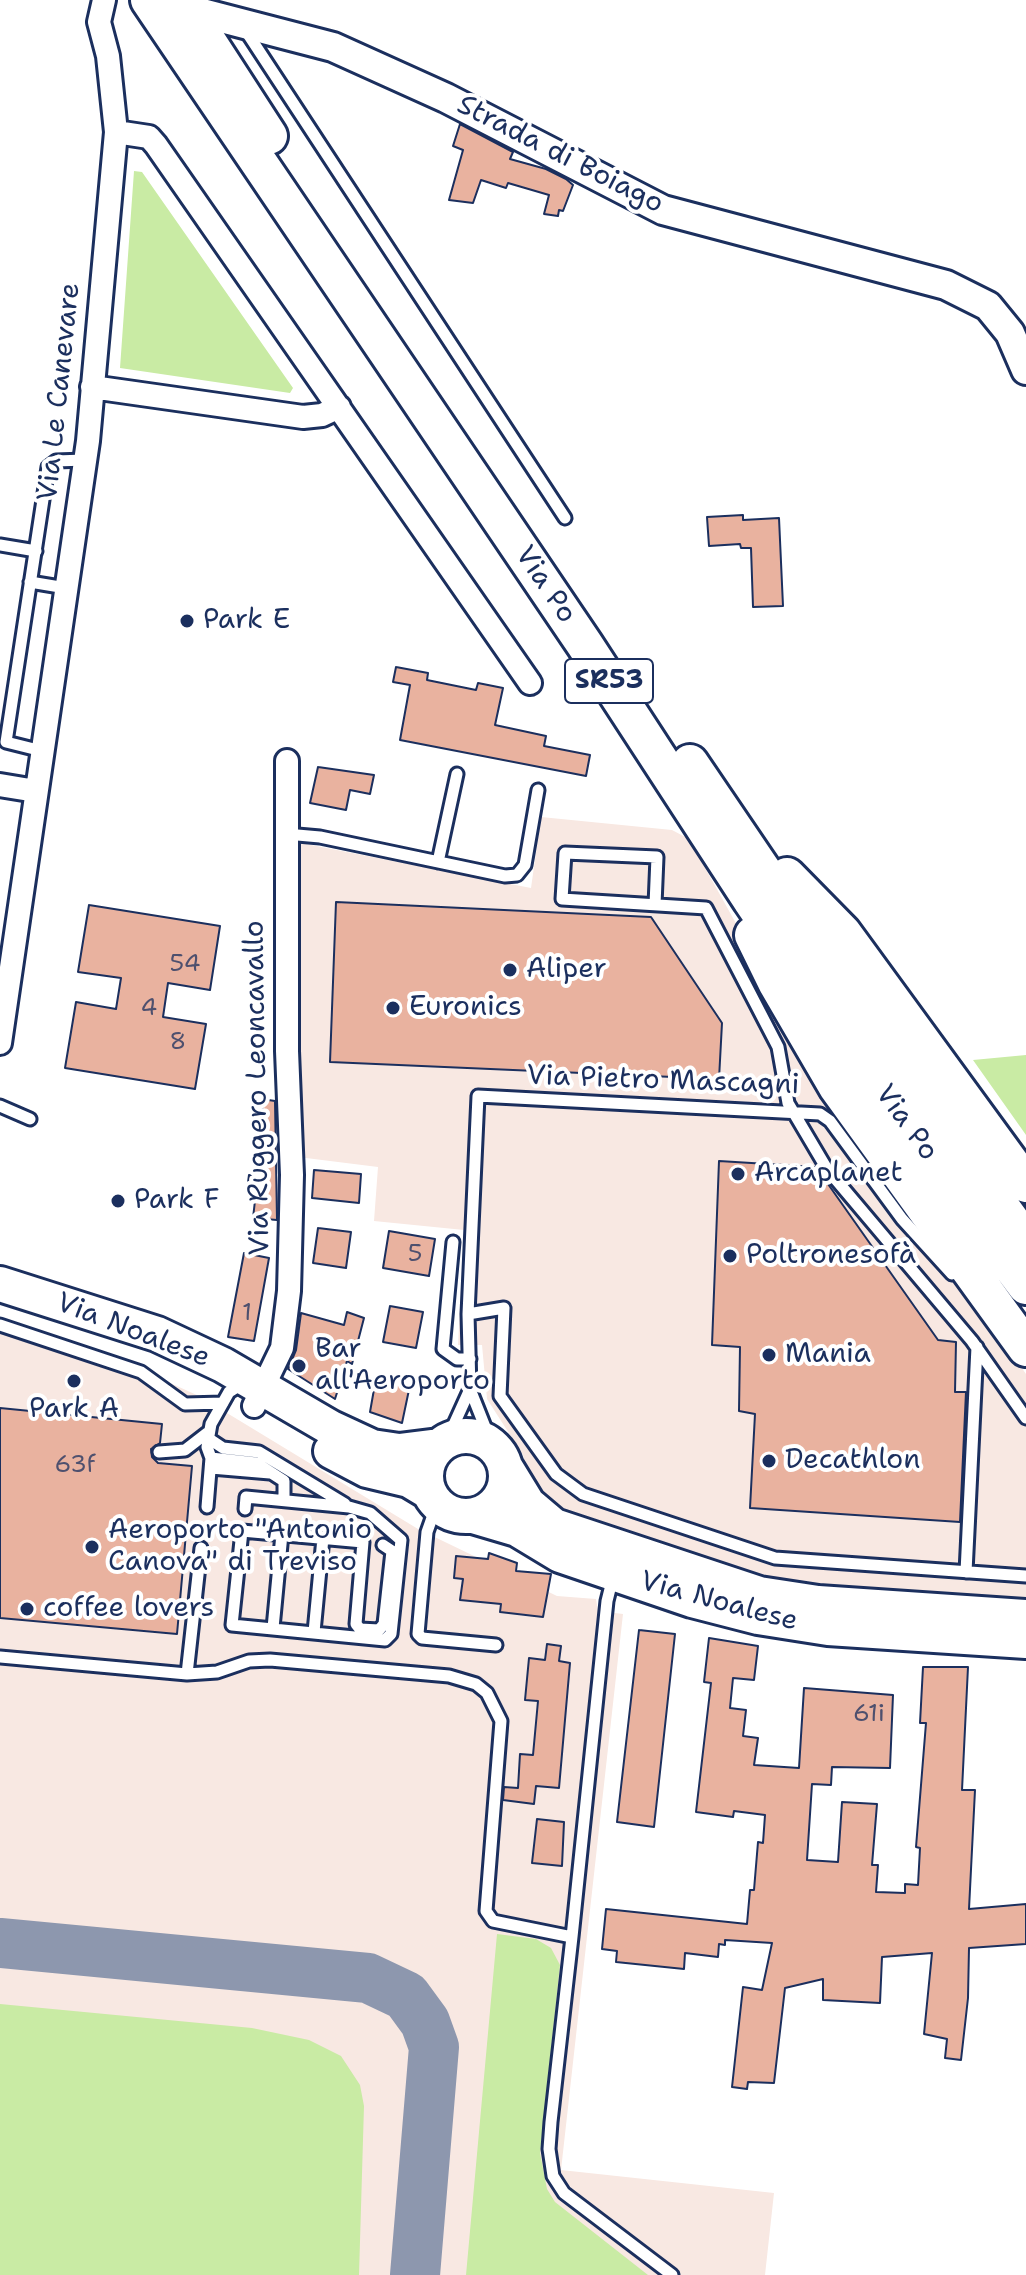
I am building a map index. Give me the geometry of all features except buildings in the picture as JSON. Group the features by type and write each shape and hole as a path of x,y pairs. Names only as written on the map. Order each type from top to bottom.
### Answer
{"highway":[{"name":"Via Po","path":"149,0 577,632 1026,1241"},
{"name":"Via Po","path":"191,7 714,821 901,1119 1026,1286"},
{"path":"714,821 843,933 1026,1184"},
{"path":"714,821 777,984 837,1087 1019,1338"}],"main road":[{"name":"Via Noalese","path":"0,1284 157,1334 244,1394 360,1467 409,1480 448,1505 517,1529 548,1551 727,1610 790,1623 1026,1641"},
{"name":"Via Noalese","path":"0,1306 151,1355 376,1448 399,1451 443,1444"},
{"path":"465,1436 499,1458 506,1481 496,1504 448,1505 427,1468 443,1444 465,1436"},
{"name":"Via Noalese","path":"499,1458 528,1504 554,1526 759,1594 818,1603 1026,1617"}],"street":[{"name":"Via Le Canevare","path":"0,1043 85,460 116,132 108,56 99,22 104,0"},
{"name":"Strada di Boiago","path":"191,7 346,52 446,98 663,210 946,285 988,306 1010,333 1026,370"},
{"path":"116,132 149,137 156,145 530,683"},
{"path":"92,387 303,417 322,415 339,407"},
{"name":"Via Ruggero Leoncavallo","path":"244,1394 282,1348 292,1222 285,834 287,761"},
{"path":"0,785 36,791"}],"lane":[{"path":"239,21 565,518"},
{"path":"42,751 3,741 48,467 56,461 85,460"},
{"path":"0,545 36,551"},
{"path":"30,582 66,588"},
{"path":"438,862 457,774"},
{"path":"285,834 320,837 505,876 517,875 525,865 538,790"},
{"path":"655,905 657,857 565,853 562,899 655,905 706,908 781,1056 785,1095 793,1113 852,1202 977,1347 1026,1418"},
{"name":"Via Pietro Mascagni","path":"499,1458 470,1389 468,1314 478,1096 793,1113 812,1111 830,1121 902,1219 957,1279"},
{"path":"0,1106 30,1119 0,1114"},
{"path":"453,1242 443,1349 457,1359 470,1359"},
{"path":"967,1290 1019,1338"},
{"path":"468,1314 504,1308 500,1396 556,1474 583,1494 775,1558 1026,1576"},
{"path":"0,1325 141,1372 185,1404 244,1394"},
{"path":"966,1572 977,1347"},
{"name":"Via Pietro Mascagni","path":"443,1444 470,1389"},
{"path":"187,1412 201,1412 244,1394"},
{"path":"159,1452 185,1450 201,1441 244,1394"},
{"path":"207,1507 211,1463 209,1434"},
{"path":"209,1434 223,1448 259,1452 349,1507"},
{"path":"211,1463 253,1462 284,1481 284,1500"},
{"path":"245,1509 246,1497 349,1507 370,1513 401,1540 391,1634 381,1640 232,1625 242,1531 363,1542 356,1624 360,1629 379,1630 384,1624 392,1551 383,1545"},
{"path":"448,1505 433,1515 427,1532 418,1634 422,1638 496,1645"},
{"path":"273,1628 282,1534"},
{"path":"314,1632 323,1538"},
{"path":"187,1674 201,1548"},
{"path":"614,1573 607,1601 549,2149 553,2176 564,2193 672,2275"},
{"path":"0,1657 187,1674 217,1672 249,1661 270,1660 449,1676 476,1684 487,1693 501,1721 486,1911 493,1921 572,1937"}],"shaded area":[{"path":"541,817 672,830 689,839 817,1069 1026,1374 1026,1603 778,1583 564,1513 544,1501 530,1481 523,1455 487,1399 482,1345 458,1345 464,1230 374,1221 378,1167 298,1157 296,842 531,888"},
{"path":"0,1322 148,1373 199,1396 418,1529 557,1596 596,1599 598,1611 623,1614 561,2170 774,2193 765,2275 0,2275"}],"green space":[{"path":"134,171 142,172 293,388 290,393 120,368"},
{"path":"1026,1055 1026,1135 973,1060"},
{"path":"497,1934 536,1939 551,1948 560,1965 540,2153 547,2189 555,2202 648,2275 466,2275"},
{"path":"0,2004 252,2028 309,2040 341,2056 360,2085 364,2106 359,2275 0,2275"}],"taxiway":[{"path":"0,1943 368,1978 406,1996 425,2022 434,2047 415,2275"}],"place":[{"name":"Park E","path":"187,621"},
{"name":"Aliper","path":"510,970"},
{"name":"Euronics","path":"393,1008"},
{"name":"Arcaplanet","path":"738,1174"},
{"name":"Park F","path":"118,1201"},
{"name":"Poltronesofà","path":"730,1256"},
{"name":"Mania","path":"769,1355"},
{"name":"Bar all'Aeroporto","path":"299,1366"},
{"name":"Park A","path":"74,1381"},
{"name":"Decathlon","path":"769,1461"},
{"name":"Aeroporto \"Antonio Canova\" di Treviso","path":"92,1547"},
{"name":"coffee lovers","path":"27,1609"}]}
